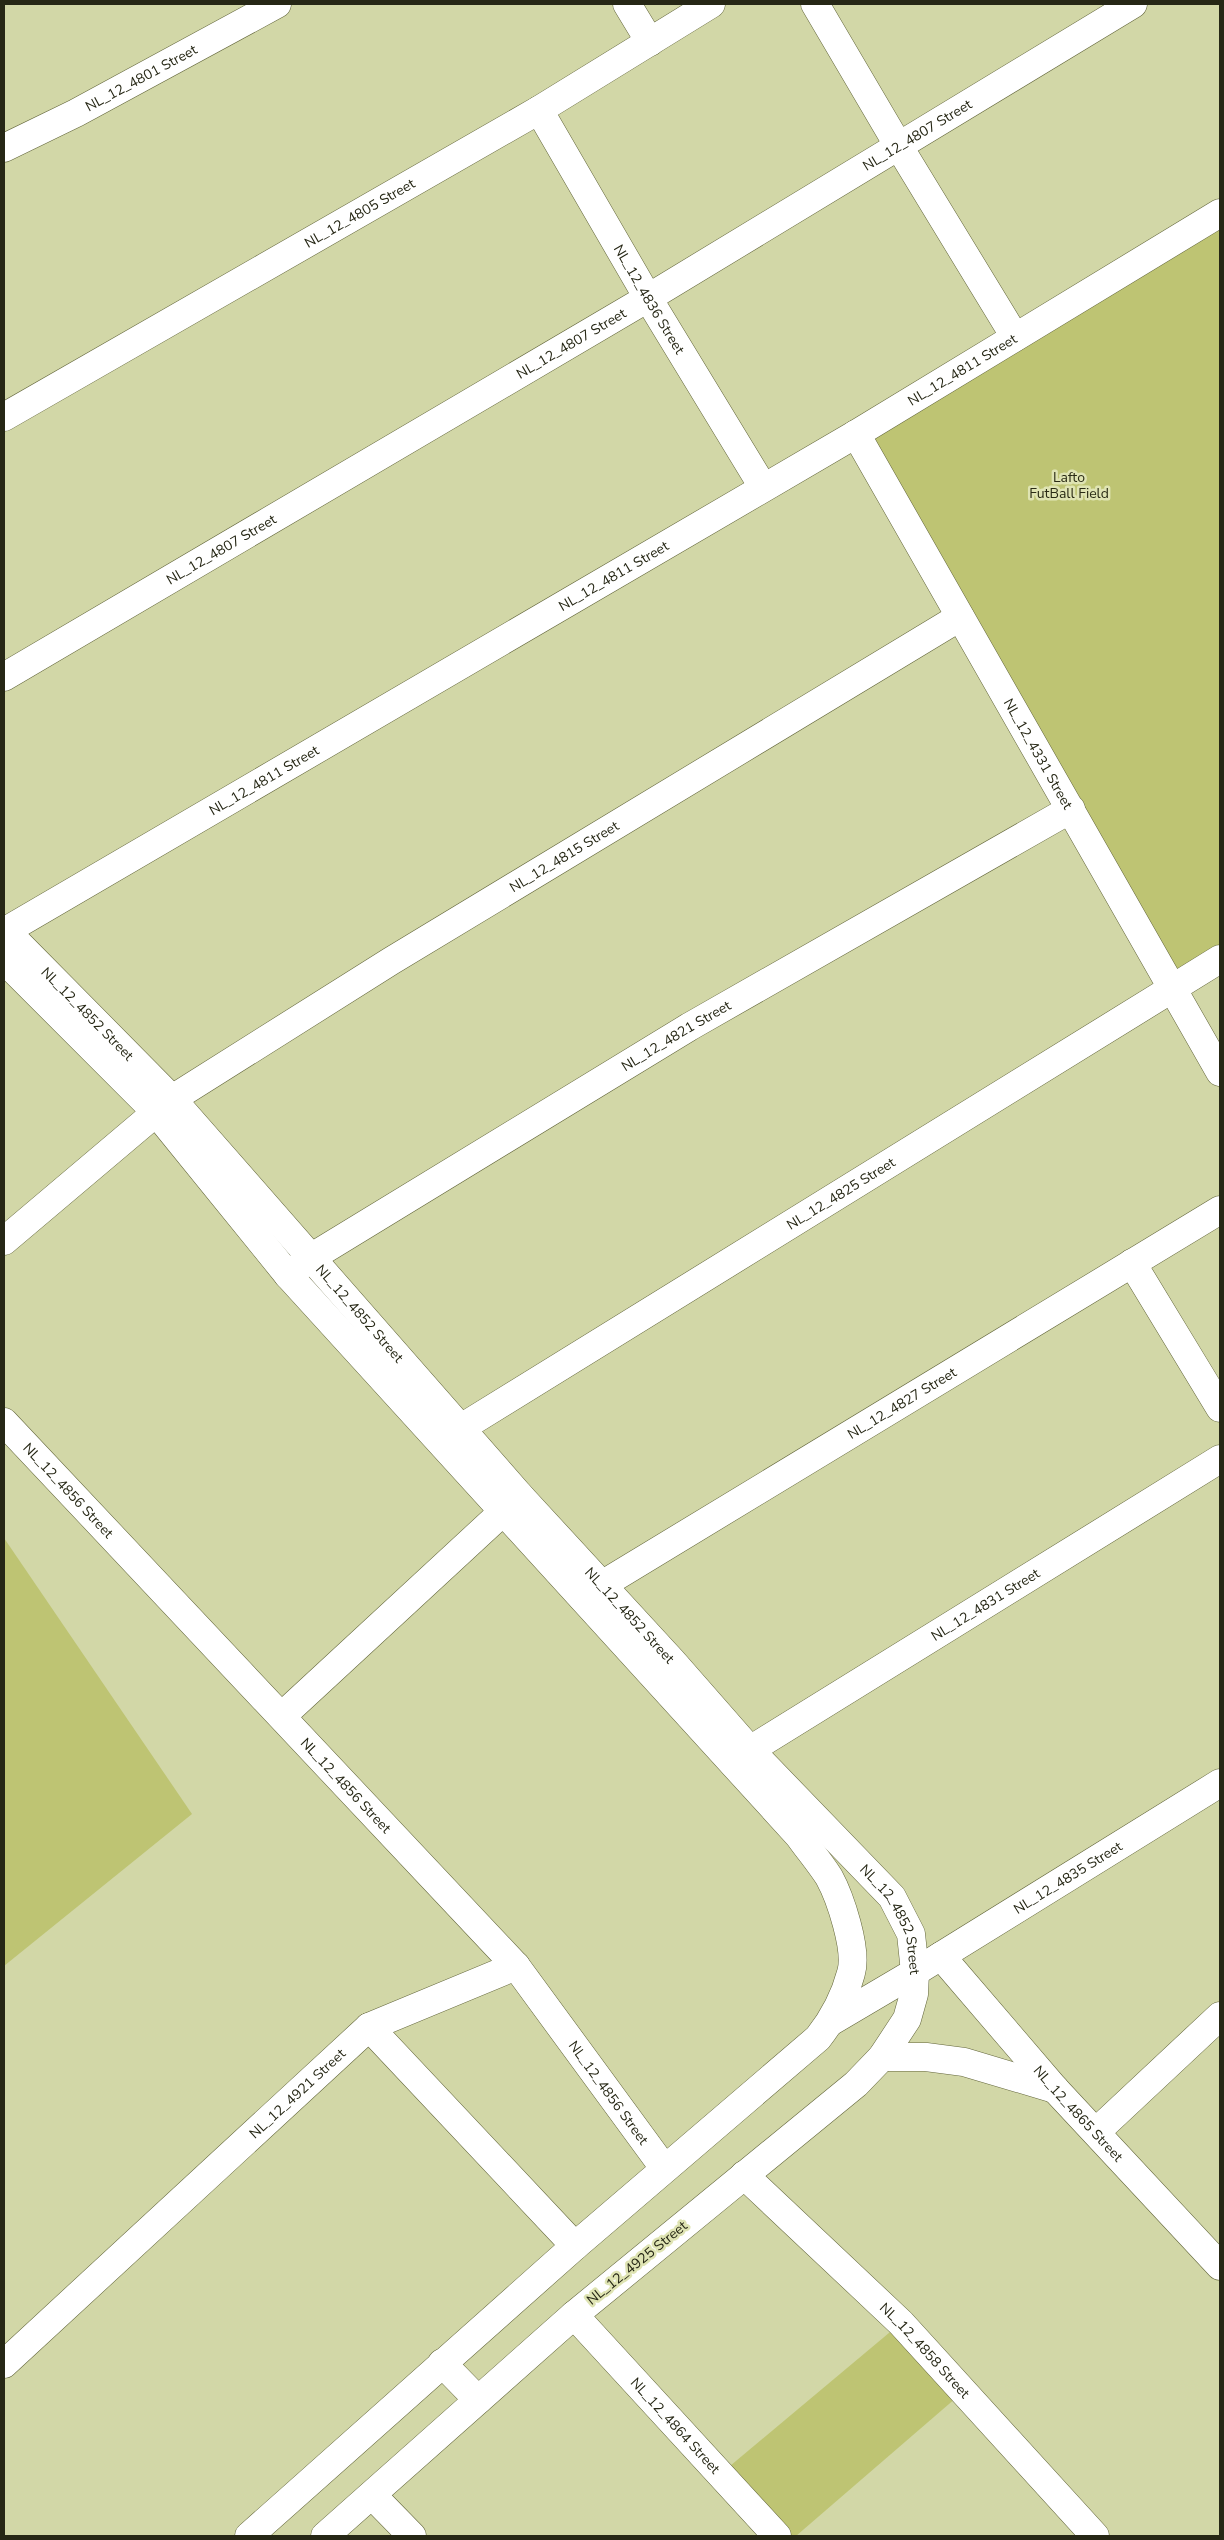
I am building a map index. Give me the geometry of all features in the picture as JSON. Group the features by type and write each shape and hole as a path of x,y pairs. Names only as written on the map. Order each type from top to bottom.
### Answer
{"street":[{"name":"NL_12_4801 Street","path":"4,148 76,113 277,4"},
{"path":"627,4 650,42"},
{"name":"NL_12_4805 Street","path":"4,417 539,110 711,4"},
{"path":"815,4 1015,337"},
{"name":"NL_12_4807 Street","path":"4,676 648,298 1133,4"},
{"name":"NL_12_4836 Street","path":"539,110 648,298 763,487"},
{"name":"NL_12_4811 Street","path":"4,931 856,434 1220,213"},
{"name":"NL_12_4331 Street","path":"856,434 1220,1072"},
{"name":"NL_12_4815 Street","path":"4,1241 164,1105 391,961 960,617"},
{"name":"NL_12_4821 Street","path":"288,1274 689,1027 1071,809"},
{"name":"NL_12_4852 Street","path":"4,931 164,1105 312,1258 451,1436"},
{"name":"NL_12_4825 Street","path":"451,1436 1220,959"},
{"name":"NL_12_4852 Street","path":"4,960 164,1105 288,1274 451,1436 591,1591 672,1661 828,1876 844,1908 850,1940 852,1971 832,2020"},
{"name":"NL_12_4827 Street","path":"591,1591 1220,1210"},
{"path":"1132,1263 1220,1408"},
{"name":"NL_12_4856 Street","path":"4,1422 516,1966 664,2168"},
{"name":"NL_12_4831 Street","path":"741,1756 1220,1459"},
{"path":"282,1716 512,1504"},
{"name":"NL_12_4852 Street","path":"741,1756 892,1897 912,1934 916,1972 832,2020"},
{"name":"NL_12_4835 Street","path":"916,1972 1219,1785"},
{"name":"NL_12_4865 Street","path":"941,1956 1055,2089 1220,2266"},
{"path":"516,1966 369,2027 574,2246"},
{"name":"NL_12_4925 Street","path":"325,2536 574,2314 856,2084 882,2057 907,2019 914,1994 916,1972"},
{"path":"1096,2132 1220,2016"},
{"path":"249,2536 574,2246 818,2038 832,2020"},
{"name":"NL_12_4921 Street","path":"4,2364 369,2027"},
{"path":"882,2057 926,2057 964,2062 1055,2089"},
{"name":"NL_12_4858 Street","path":"744,2175 902,2323 1096,2536"},
{"name":"NL_12_4864 Street","path":"574,2314 777,2536"},
{"path":"442,2363 478,2400"},
{"path":"372,2495 412,2536"}],"green space":[{"name":"Lafto FutBall Field","path":"1220,216 1220,969 1179,994 860,430"},
{"path":"4,1538 192,1814 4,1966"},
{"path":"908,2317 971,2385 796,2536 784,2536 724,2471"}]}
